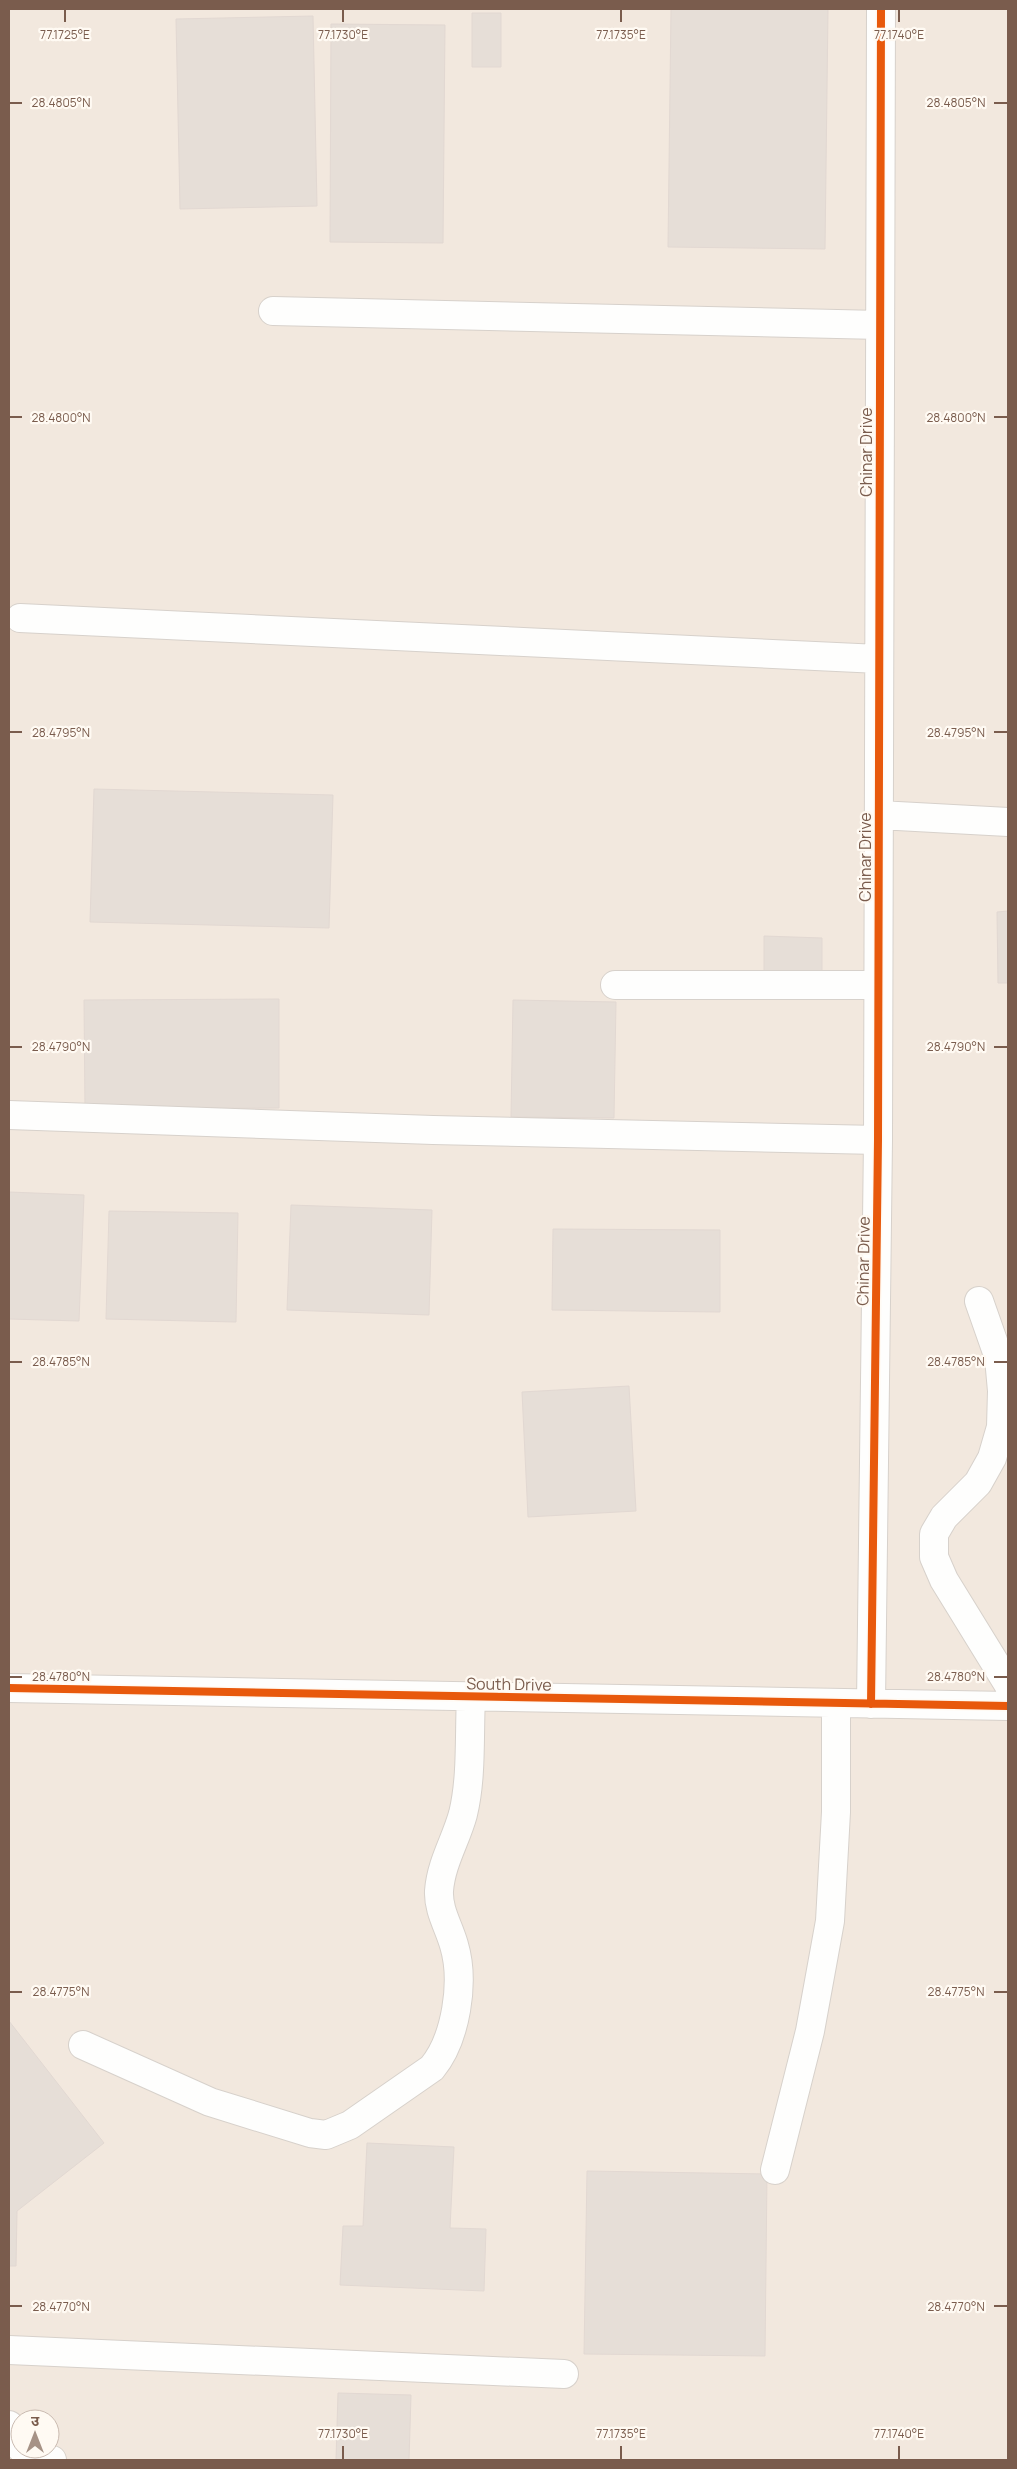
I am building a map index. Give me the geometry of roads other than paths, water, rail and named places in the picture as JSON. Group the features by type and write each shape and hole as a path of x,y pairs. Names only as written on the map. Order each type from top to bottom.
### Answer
{"street":[{"name":"Chinar Drive","path":"872,1704 878,1140 881,9"},
{"path":"273,311 880,325"},
{"path":"20,618 879,658"},
{"path":"879,815 1008,822"},
{"path":"615,985 878,985"},
{"path":"9,1115 433,1130 878,1140"},
{"path":"979,1301 999,1358 1002,1391 1001,1427 992,1458 978,1484 944,1518 934,1534 934,1557 944,1580 1008,1684"},
{"name":"South Drive","path":"9,1688 1008,1706"},
{"path":"83,2045 210,2102 310,2133 326,2135 350,2125 432,2068 442,2056 449,2039 459,1989 458,1960 441,1908 439,1890 442,1871 462,1815 468,1785 471,1697"},
{"path":"775,2170 810,2031 830,1921 836,1812 836,1703"},
{"path":"9,2350 564,2374"}]}
